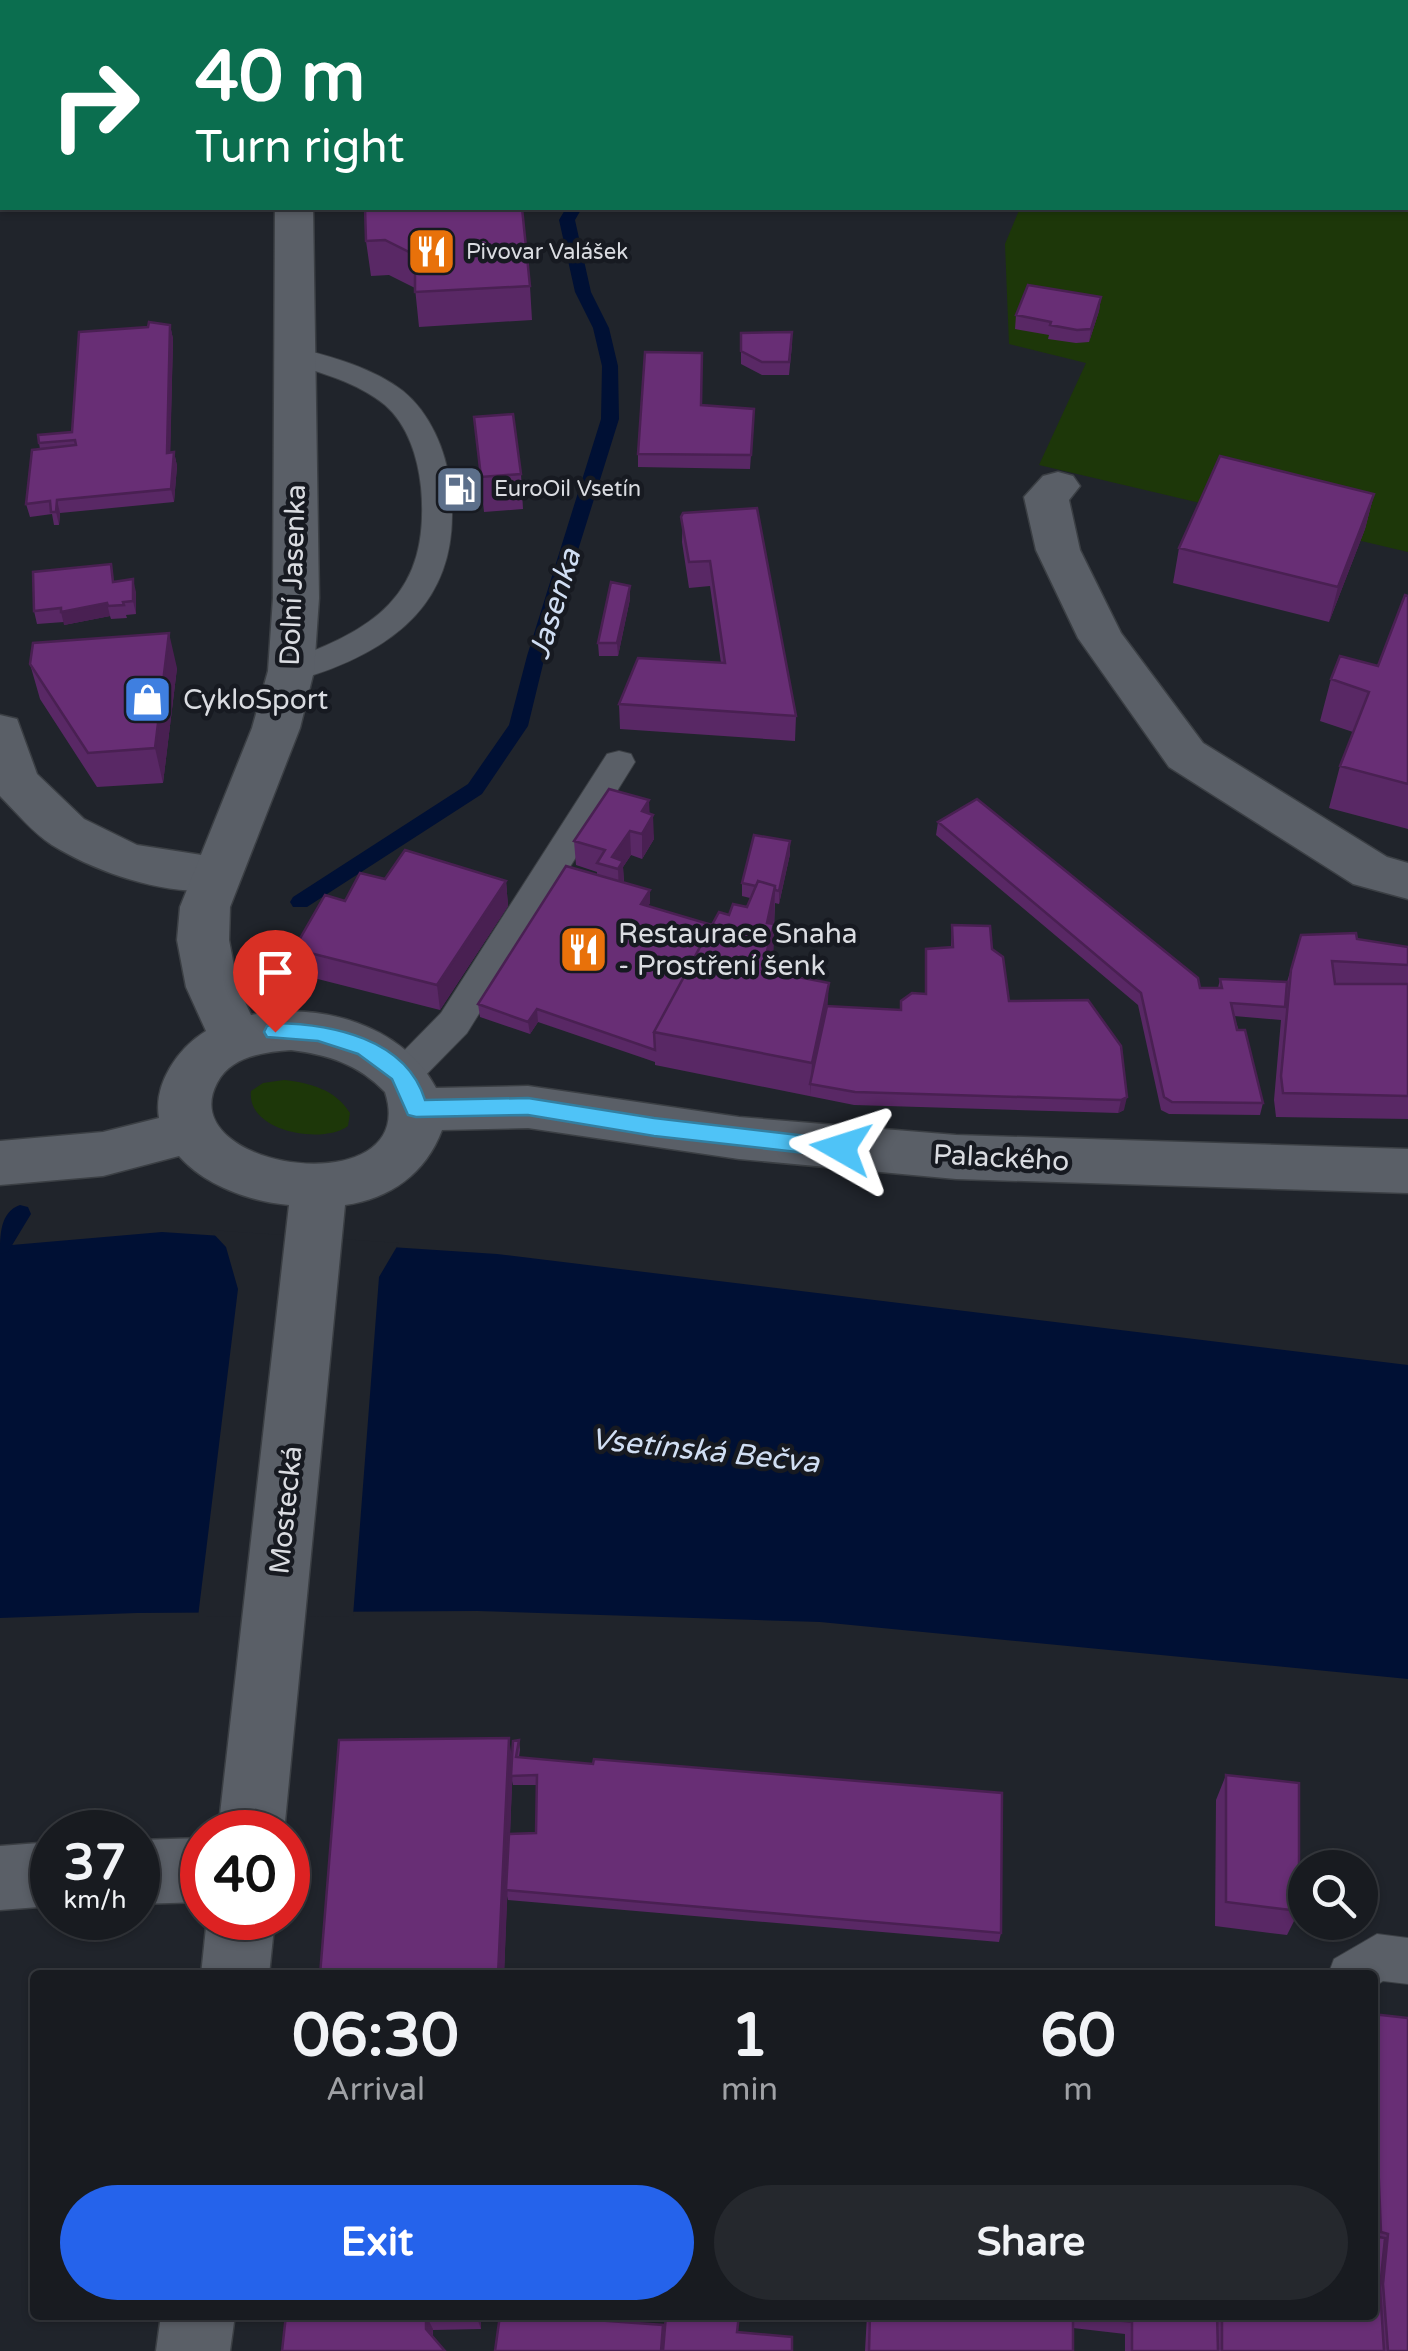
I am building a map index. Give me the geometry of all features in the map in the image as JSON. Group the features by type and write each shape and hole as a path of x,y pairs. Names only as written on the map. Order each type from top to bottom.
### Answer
{"street":[{"name":"Dolní Jasenka","path":"237,1040 212,987 206,961 205,907 276,728 291,671 296,598 294,210"},
{"path":"1058,486 1046,496 1058,550 1101,638 1186,755 1371,872 1408,881"},
{"path":"0,731 16,782 67,831 122,858 152,866 216,872"},
{"path":"280,1030 318,1032 366,1048 409,1093 412,1138 392,1164 317,1202 233,1169 209,1152 192,1131 184,1106 190,1078 207,1057 237,1040 280,1030"},
{"name":"Palackého","path":"409,1093 739,1138 956,1157 1408,1172"},
{"path":"0,1163 103,1154 192,1131"},
{"name":"Mostecká","path":"253,1810 317,1202"},
{"path":"0,1878 30,1876"},
{"path":"236,1970 239,1940"},
{"path":"193,2351 197,2320"}],"lane":[{"path":"291,671 326,660 386,630 421,588 438,534 432,462 417,424 395,399 357,375 296,356"},
{"path":"409,1093 619,762"},
{"path":"1358,1970 1376,1958 1408,1962"}],"green space":[{"path":"1019,210 1408,210 1408,552 1039,465 1086,363 1009,344 1005,244"},
{"path":"284,1080 312,1085 337,1098 350,1113 348,1126 336,1132 305,1134 273,1125 253,1105 251,1091 263,1083"}],"water":[{"name":"Vsetínská Bečva","path":"162,1232 497,1254 1408,1365 1408,1679 820,1622 477,1611 0,1618 0,1246"}],"pier":[{"path":"210,1230 399,1243 379,1277 353,1616 198,1617 238,1289 226,1247"}],"building":[{"path":"365,210 522,210 530,286 415,292 415,255 385,240 366,241"},
{"path":"1028,285 1101,297 1091,329 1050,325 1051,322 1016,315"},
{"path":"149,322 170,325 167,453 174,452 171,489 57,500 56,512 51,512 50,501 26,504 32,450 76,445 75,440 39,443 38,435 72,432 79,332 148,327"},
{"path":"792,332 789,362 762,362 741,351 741,333"},
{"path":"645,352 702,353 701,405 754,409 751,455 638,454"},
{"path":"513,414 521,474 481,477 474,417"},
{"path":"1220,456 1374,494 1338,587 1179,548"},
{"path":"757,508 796,716 619,704 638,658 725,663 710,561 689,562 681,517 683,513"},
{"path":"111,564 113,582 133,579 133,601 61,612 61,608 34,611 33,572"},
{"path":"611,582 630,586 617,643 598,643"},
{"path":"1405,595 1408,784 1340,766 1369,692 1331,679 1340,656 1378,666"},
{"path":"169,633 155,748 88,753 30,664 33,643"},
{"path":"609,789 649,800 642,811 653,815 642,834 630,831 612,857 623,861 618,869 597,863 605,850 574,841"},
{"path":"977,799 1198,978 1200,988 1222,988 1220,979 1287,982 1285,1007 1231,1003 1237,1030 1245,1030 1263,1103 1172,1102 1164,1097 1141,993 938,822"},
{"path":"754,835 790,841 779,891 758,881 756,886 742,883"},
{"path":"405,850 506,881 437,985 294,949 325,895 345,901 360,873 385,879"},
{"path":"566,866 650,890 641,904 712,925 654,1032 655,1050 537,1009 528,1022 478,1004"},
{"path":"758,881 775,886 767,923 774,924 762,970 829,983 812,1063 654,1032 719,912 729,915 733,904 747,907"},
{"path":"952,925 990,926 992,949 1003,957 1009,1001 1088,1000 1121,1046 1127,1097 1121,1100 855,1092 810,1084 827,1006 901,1010 901,1001 912,993 926,994 926,949 953,947"},
{"path":"1356,933 1357,939 1408,947 1408,965 1332,961 1335,984 1408,984 1408,1096 1283,1093 1281,1076 1291,970 1301,935"},
{"path":"509,1738 498,1970 320,1970 339,1740"},
{"path":"519,1740 516,1757 593,1764 594,1759 1002,1793 1001,1933 506,1890 509,1834 536,1833 537,1775 511,1776 513,1741"},
{"path":"1226,1775 1299,1783 1299,1850 1288,1850 1288,1910 1226,1902"},
{"path":"1378,2015 1408,2018 1408,2351 1388,2351 1383,2284 1388,2234 1381,2232"},
{"path":"1378,2237 1385,2238 1380,2288 1384,2351 1222,2351 1222,2320 1378,2320"},
{"path":"285,2320 426,2320 426,2329 445,2351 282,2351"},
{"path":"499,2320 663,2325 661,2351 495,2351"},
{"path":"666,2320 738,2320 737,2332 792,2337 792,2351 663,2351"},
{"path":"870,2320 1073,2320 1073,2351 869,2351"},
{"path":"1116,2320 1217,2320 1218,2351 1132,2351 1132,2322"}],"waterway":[{"name":"Jasenka","path":"300,902 475,789 518,726 610,419 610,366 601,328 583,292 567,220 573,210"},
{"name":"Jasenka","path":"0,1245 20,1214"}],"place":[{"name":"Pivovar Valášek","path":"431,252"},
{"name":"EuroOil Vsetín","path":"459,489"},
{"name":"CykloSport","path":"148,700"},
{"name":"Restaurace Snaha - Prostření šenk","path":"583,950"}],"route":[{"path":"275,1032 318,1032 366,1048 400,1073 410,1088 416,1109 490,1106 567,1110 654,1127 841,1148"}]}
